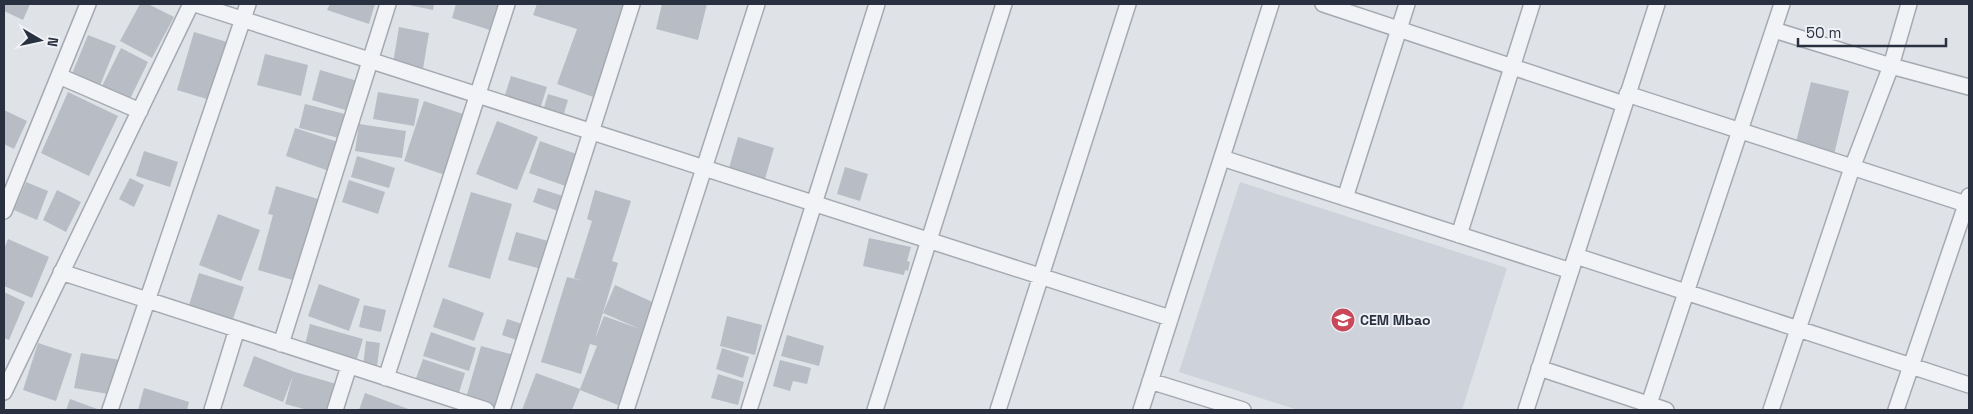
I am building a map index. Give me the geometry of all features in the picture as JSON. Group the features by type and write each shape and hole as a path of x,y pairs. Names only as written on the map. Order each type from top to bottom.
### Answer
{"street":[{"path":"4,210 8,186 59,76 88,4"},
{"path":"4,392 191,4"},
{"path":"195,4 1170,318"},
{"path":"110,410 248,4"},
{"path":"281,344 388,4"},
{"path":"386,378 507,4"},
{"path":"502,410 632,4"},
{"path":"626,410 757,4"},
{"path":"749,410 877,4"},
{"path":"875,410 1004,4"},
{"path":"998,410 1128,4"},
{"path":"1141,410 1271,4"},
{"path":"1323,4 1512,67 1739,131 1852,168 1968,202 1896,410"},
{"path":"1345,198 1407,4"},
{"path":"1459,235 1532,4"},
{"path":"1526,410 1656,4"},
{"path":"1648,407 1782,4"},
{"path":"1771,410 1852,168 1891,66 1909,4"},
{"path":"1774,30 1891,66 1969,87"},
{"path":"59,76 140,111"},
{"path":"1222,158 1571,271"},
{"path":"1576,256 1969,385"},
{"path":"61,272 386,378 460,406 486,410"},
{"path":"212,410 237,329"},
{"path":"335,410 349,366"},
{"path":"1539,368 1648,407 1666,410"},
{"path":"1150,381 1243,410"}],"shaded area":[{"name":"CEM Mbao","path":"1240,182 1507,268 1462,410 1298,410 1179,372"}],"building":[{"path":"4,4 30,4 23,20 4,11"},
{"path":"140,4 148,4 174,17 152,58 120,41"},
{"path":"330,4 375,4 369,24 327,10"},
{"path":"404,4 434,4 433,10"},
{"path":"456,4 501,4 493,31 452,18"},
{"path":"537,4 627,4 596,98 557,84 577,29 533,15"},
{"path":"662,4 707,4 698,40 656,29"},
{"path":"399,27 429,33 423,69 393,63"},
{"path":"194,32 227,42 210,100 177,90"},
{"path":"88,35 116,46 99,88 71,76"},
{"path":"121,48 148,62 130,99 102,86"},
{"path":"265,54 308,65 301,96 257,85"},
{"path":"320,70 361,82 352,112 312,100"},
{"path":"511,76 547,87 539,112 503,101"},
{"path":"1811,82 1849,91 1834,155 1795,146"},
{"path":"68,92 118,116 89,176 41,153"},
{"path":"378,92 419,99 414,126 373,119"},
{"path":"548,94 568,100 562,120 542,114"},
{"path":"424,101 466,115 445,175 404,161"},
{"path":"305,104 345,114 339,138 299,128"},
{"path":"4,110 27,121 14,149 4,144"},
{"path":"497,121 538,137 517,190 476,174"},
{"path":"359,124 406,131 402,158 355,151"},
{"path":"295,128 341,143 332,172 286,156"},
{"path":"738,137 774,148 765,179 729,168"},
{"path":"540,141 582,156 571,188 529,173"},
{"path":"144,151 178,162 170,187 136,176"},
{"path":"357,156 395,168 389,188 351,177"},
{"path":"845,167 868,174 860,201 837,194"},
{"path":"130,178 144,185 134,207 119,199"},
{"path":"349,180 385,192 378,214 342,202"},
{"path":"26,182 48,191 37,220 14,210"},
{"path":"276,186 318,199 296,281 258,270 273,215 268,214"},
{"path":"538,188 563,196 558,211 533,202"},
{"path":"57,190 81,202 66,232 43,220"},
{"path":"595,190 631,201 612,261 618,263 595,339 604,316 640,329 603,313 615,285 659,305 618,405 580,390 572,410 522,410 536,373 580,389 597,346 590,344 581,374 541,362 567,277 584,281 574,278 592,221 587,219"},
{"path":"471,192 512,204 490,279 448,267"},
{"path":"218,214 260,230 241,281 199,265"},
{"path":"516,232 552,242 545,270 508,260"},
{"path":"869,238 911,247 907,261 910,262 908,271 905,270 904,275 863,266"},
{"path":"8,239 49,257 32,298 4,286 4,249"},
{"path":"199,273 244,287 233,319 189,305"},
{"path":"319,284 360,299 349,331 308,316"},
{"path":"4,292 25,302 9,340 4,338"},
{"path":"443,298 484,313 474,341 433,327"},
{"path":"364,305 386,310 381,332 359,327"},
{"path":"727,316 762,325 755,355 720,346"},
{"path":"507,319 525,325 519,341 502,335"},
{"path":"310,324 363,339 357,359 305,345"},
{"path":"431,332 476,348 469,371 423,356"},
{"path":"787,335 824,346 819,366 781,356"},
{"path":"366,341 380,343 377,367 363,366"},
{"path":"38,343 72,354 56,401 23,390"},
{"path":"481,346 514,355 498,408 466,398"},
{"path":"722,348 749,357 743,378 716,369"},
{"path":"81,353 120,360 114,395 74,388"},
{"path":"254,356 295,372 340,385 332,410 308,410 285,404 293,376 283,402 243,386"},
{"path":"423,359 465,373 458,396 415,381"},
{"path":"780,360 811,368 807,384 793,381 790,391 773,386"},
{"path":"718,374 744,382 738,405 711,398"},
{"path":"144,388 189,402 187,410 138,410"},
{"path":"365,393 411,410 359,410"},
{"path":"70,399 100,410 66,410"}],"place":[{"name":"CEM Mbao","path":"1343,320"}]}
